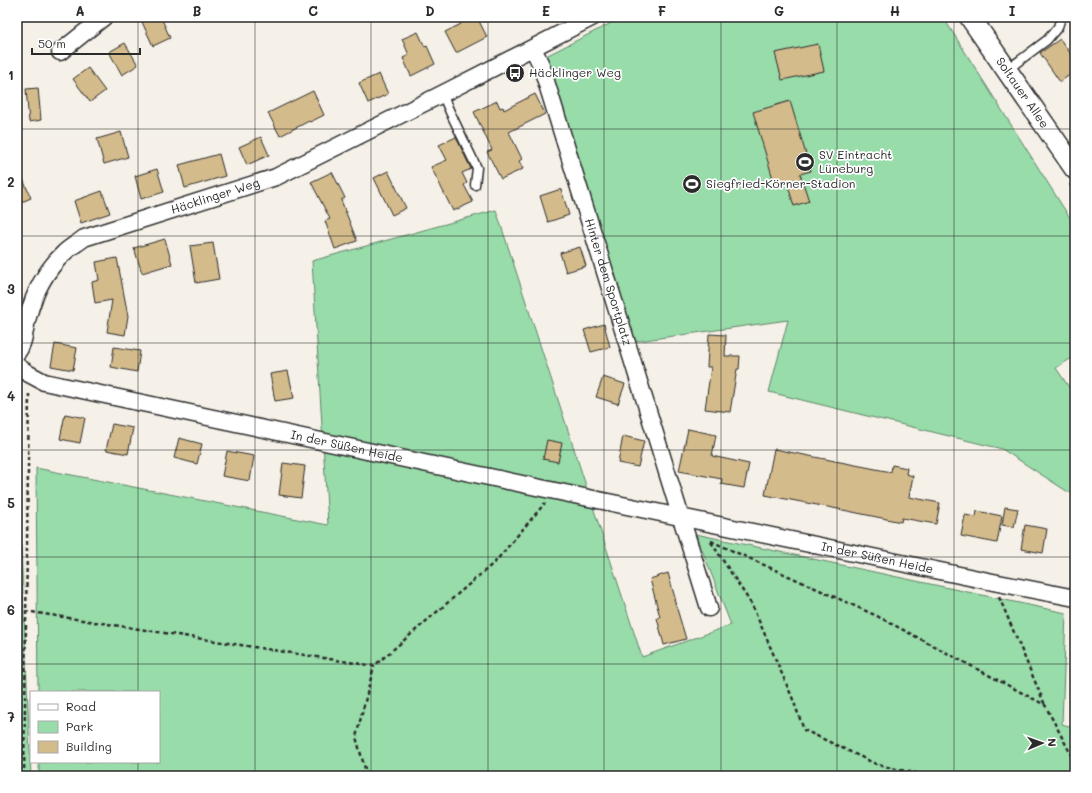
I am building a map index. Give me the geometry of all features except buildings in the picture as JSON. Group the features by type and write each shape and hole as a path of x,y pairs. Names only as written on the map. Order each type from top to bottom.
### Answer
{"street":[{"path":"60,52 104,17"},
{"name":"Häcklinger Weg","path":"17,353 21,348 35,295 48,270 65,252 84,238 276,177 592,17"},
{"name":"Soltauer Allee","path":"970,17 1075,169"},
{"name":"Hinter dem Sportplatz","path":"532,48 541,66 680,517"},
{"name":"In der Süßen Heide","path":"23,370 44,382 680,517 1075,598"},
{"path":"680,517 709,608"}],"lane":[{"path":"1007,70 1047,40 1058,27 1061,17"},
{"path":"442,94 477,168 475,185"}],"path":[{"path":"23,370 26,611 24,776"},
{"path":"367,776 356,737 374,666 495,562 556,491"},
{"path":"697,520 752,605 792,697 804,730 878,765 929,776"},
{"path":"711,541 877,616 1045,705"},
{"path":"993,582 1045,705 1075,762"},
{"path":"26,611 374,666"}],"green space":[{"name":"SV Eintracht Lüneburg","path":"623,17 943,17 1075,226 1075,356 1056,368 1075,396 1075,493 1068,492 1002,449 769,392 788,320 631,342 544,57"},
{"path":"496,210 642,657 731,625 696,534 1066,613 1062,724 1075,728 1075,776 39,776 39,763 160,763 160,691 38,691 36,468 328,525 312,261"},
{"path":"17,452 31,776 17,776"}],"place":[{"name":"Häcklinger Weg","path":"515,73"},
{"name":"SV Eintracht Lüneburg","path":"805,162"},
{"name":"Siegfried-Körner-Stadion","path":"692,184"}]}
